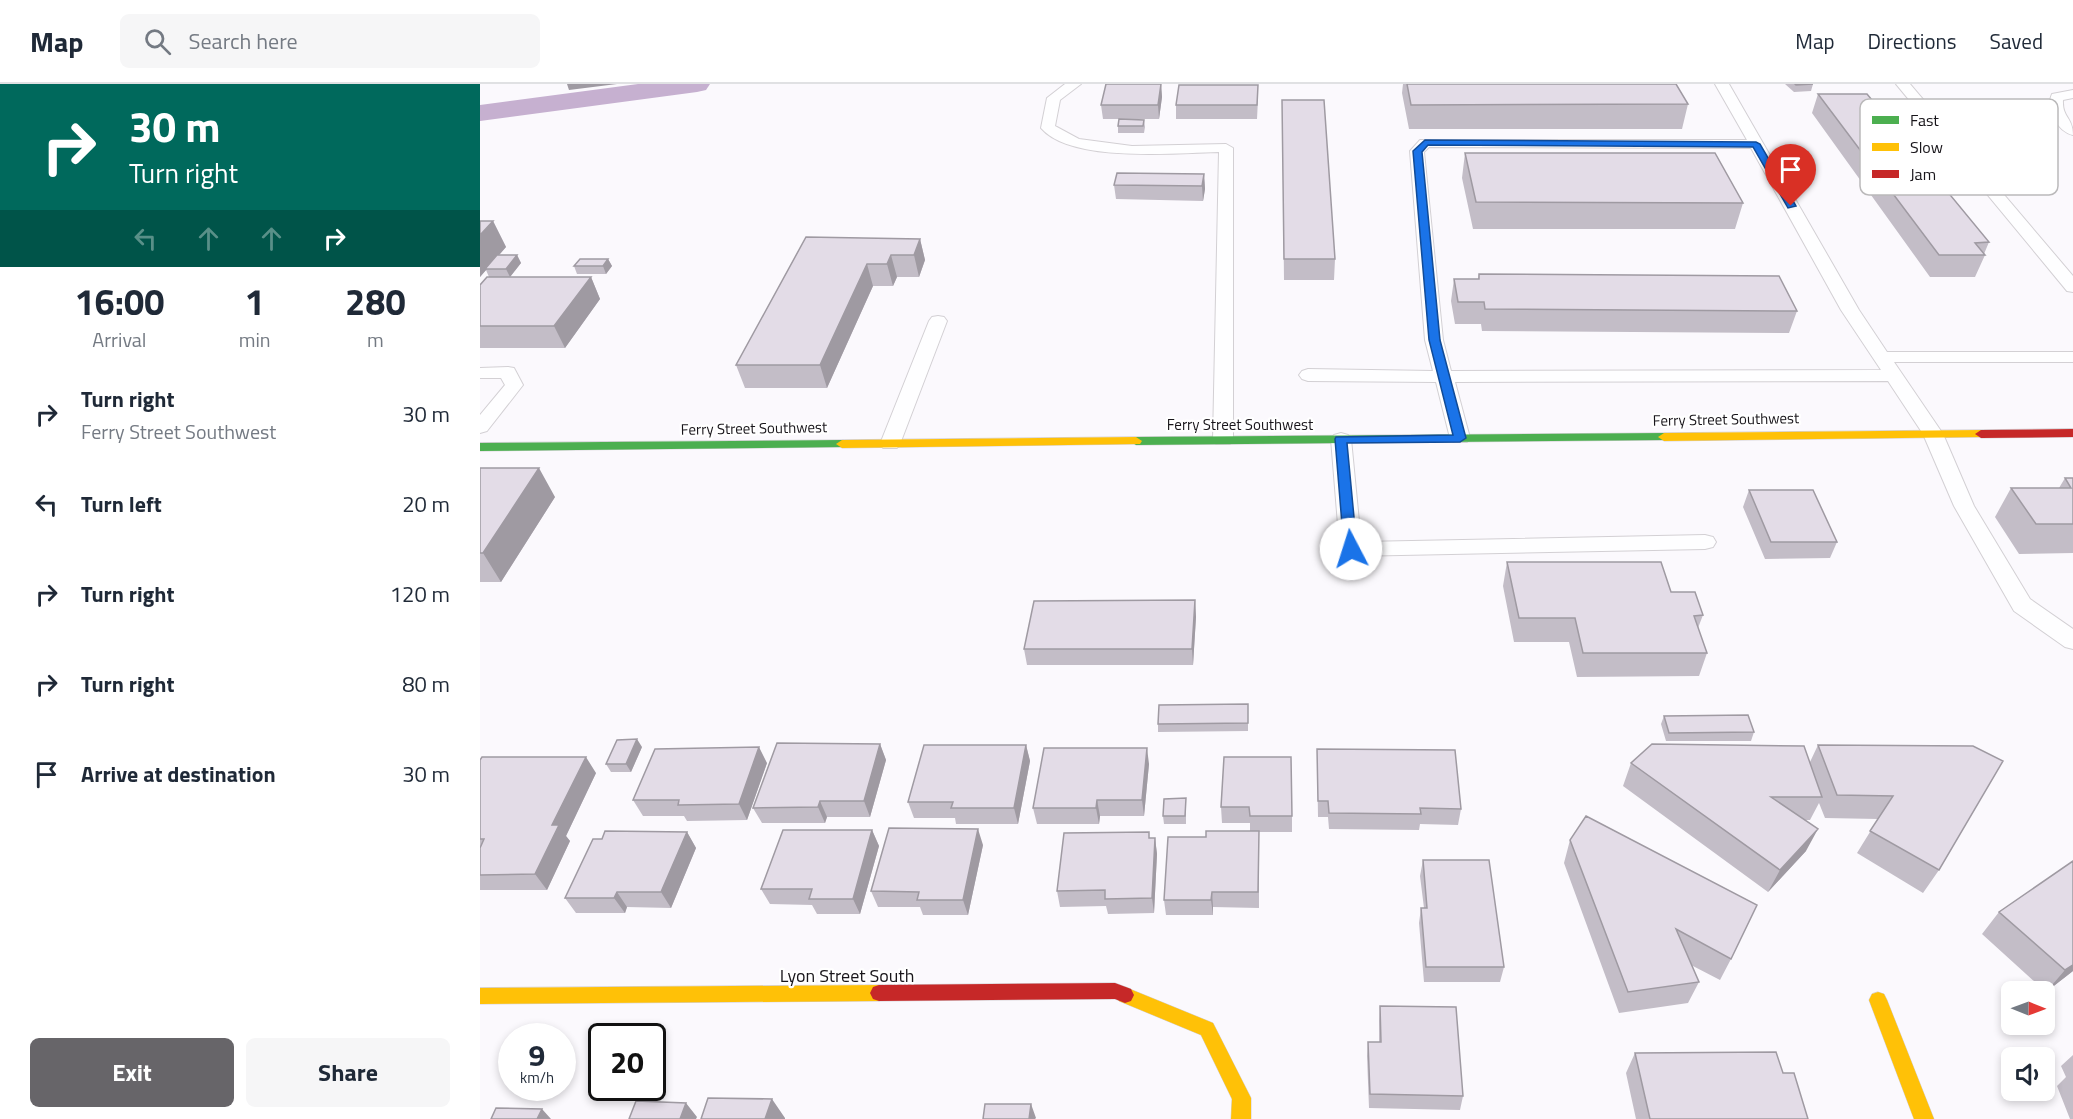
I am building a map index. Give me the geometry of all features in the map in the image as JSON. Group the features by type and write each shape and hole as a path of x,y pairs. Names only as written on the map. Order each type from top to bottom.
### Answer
{"street":[{"name":"Ferry Street Southwest","path":"480,447 2073,433"},
{"name":"Lyon Street South","path":"480,996 1115,991 1208,1029 1242,1098 1241,1119"},
{"path":"1878,1000 1924,1119"}],"lane":[{"path":"1074,84 1054,98 1048,128 1076,142 1132,150 1227,148 1223,440"},
{"path":"1722,84 1850,310 1933,434 1964,506 2022,605 2073,641"},
{"path":"1903,84 1916,99"},
{"path":"2057,99 2073,94"},
{"path":"2058,114 2073,131"},
{"path":"1460,438 1434,340 1417,151 1425,143 1756,144"},
{"path":"1996,195 2073,287"},
{"path":"890,444 938,321"},
{"path":"1881,357 2073,357"},
{"path":"480,373 508,372 514,385 480,427"},
{"path":"1308,375 1444,377 1893,375"},
{"path":"1341,439 1351,549 1705,542"}],"building":[{"path":"1106,84 1161,84 1158,105 1101,105"},
{"path":"1407,84 1676,84 1688,104 1411,105"},
{"path":"1179,85 1258,85 1257,105 1176,105"},
{"path":"1818,94 1867,94 1871,99 1860,99 1860,150"},
{"path":"1282,100 1324,100 1335,259 1284,259"},
{"path":"1119,119 1144,120 1143,126 1118,126"},
{"path":"1465,153 1715,153 1743,203 1476,202"},
{"path":"1117,173 1204,174 1202,186 1114,185"},
{"path":"1894,195 1950,195 1989,242 1975,243 1985,255 1939,255"},
{"path":"480,221 493,221 480,235"},
{"path":"806,237 920,239 914,255 891,255 887,264 867,264 820,365 736,365"},
{"path":"497,255 517,255 506,269 485,269"},
{"path":"580,259 608,259 603,266 574,266"},
{"path":"1479,274 1779,276 1797,311 1485,309 1484,302 1458,302 1454,279 1479,279"},
{"path":"487,277 591,277 554,326 480,326 480,285"},
{"path":"480,468 539,468 483,553 480,553"},
{"path":"2065,478 2073,478 2073,524 2036,524 2011,488 2071,488"},
{"path":"1749,490 1813,490 1837,542 1771,542"},
{"path":"1507,562 1661,562 1671,592 1695,592 1703,615 1694,616 1707,653 1583,653 1575,618 1519,618"},
{"path":"1195,600 1192,649 1024,649 1034,601"},
{"path":"1248,704 1248,723 1158,724 1159,705"},
{"path":"1748,715 1754,732 1669,733 1664,716"},
{"path":"637,739 626,764 606,764 617,740"},
{"path":"777,743 880,744 864,801 820,801 818,807 753,808"},
{"path":"1652,744 1804,746 1822,797 1771,797 1818,829 1780,870 1631,763"},
{"path":"924,745 1026,745 1014,808 951,808 953,802 908,802"},
{"path":"1818,745 1973,746 2003,761 1939,870 1870,831 1893,796 1837,795"},
{"path":"759,747 739,804 678,805 679,800 633,800 655,749"},
{"path":"1044,748 1147,748 1142,800 1097,800 1096,808 1033,808"},
{"path":"1317,749 1455,750 1461,809 1420,808 1421,814 1329,813 1328,801 1318,801"},
{"path":"482,757 586,757 552,825 559,825 535,874 480,875 480,848 484,839 480,839 480,760"},
{"path":"1224,757 1291,757 1292,816 1250,816 1249,807 1221,807"},
{"path":"1186,798 1185,816 1163,816 1164,799"},
{"path":"1586,816 1757,905 1731,959 1676,929 1699,982 1628,992 1570,840"},
{"path":"889,828 978,829 963,900 917,900 919,892 871,891"},
{"path":"783,830 872,830 853,899 809,899 812,889 761,889"},
{"path":"605,831 687,832 661,892 617,892 614,898 565,898 593,839 602,839"},
{"path":"1206,831 1259,831 1258,892 1212,892 1211,900 1164,900 1168,837 1206,837"},
{"path":"1149,832 1149,838 1155,838 1152,898 1105,899 1105,890 1057,891 1064,833"},
{"path":"1423,860 1489,860 1504,967 1426,967 1421,908 1427,908"},
{"path":"2073,861 2073,965 2065,970 1999,912"},
{"path":"1380,1006 1456,1007 1463,1096 1370,1094 1368,1042 1381,1042"},
{"path":"1776,1052 1783,1073 1794,1073 1808,1119 1650,1119 1635,1053"},
{"path":"708,1098 772,1099 765,1119 701,1119"},
{"path":"636,1101 686,1103 680,1119 629,1119"},
{"path":"985,1104 1031,1104 1029,1119 983,1119"},
{"path":"496,1108 542,1109 537,1119 491,1119"}],"waterway":[{"path":"480,113 697,84"}],"traffic: fast":[{"path":"1136,441 1664,437"},
{"path":"480,447 842,444"}],"traffic: slow":[{"path":"1664,437 1981,434"},
{"path":"842,444 1136,441"},
{"path":"480,996 879,993"},
{"path":"1125,995 1207,1029 1242,1098 1241,1119"},
{"path":"1878,1000 1924,1119"}],"traffic: jam":[{"path":"1981,434 2073,433"},
{"path":"879,993 1115,991 1125,995"}],"route":[{"path":"1351,549 1341,439 1460,438 1434,340 1417,151 1425,143 1756,144 1791,206"}]}
